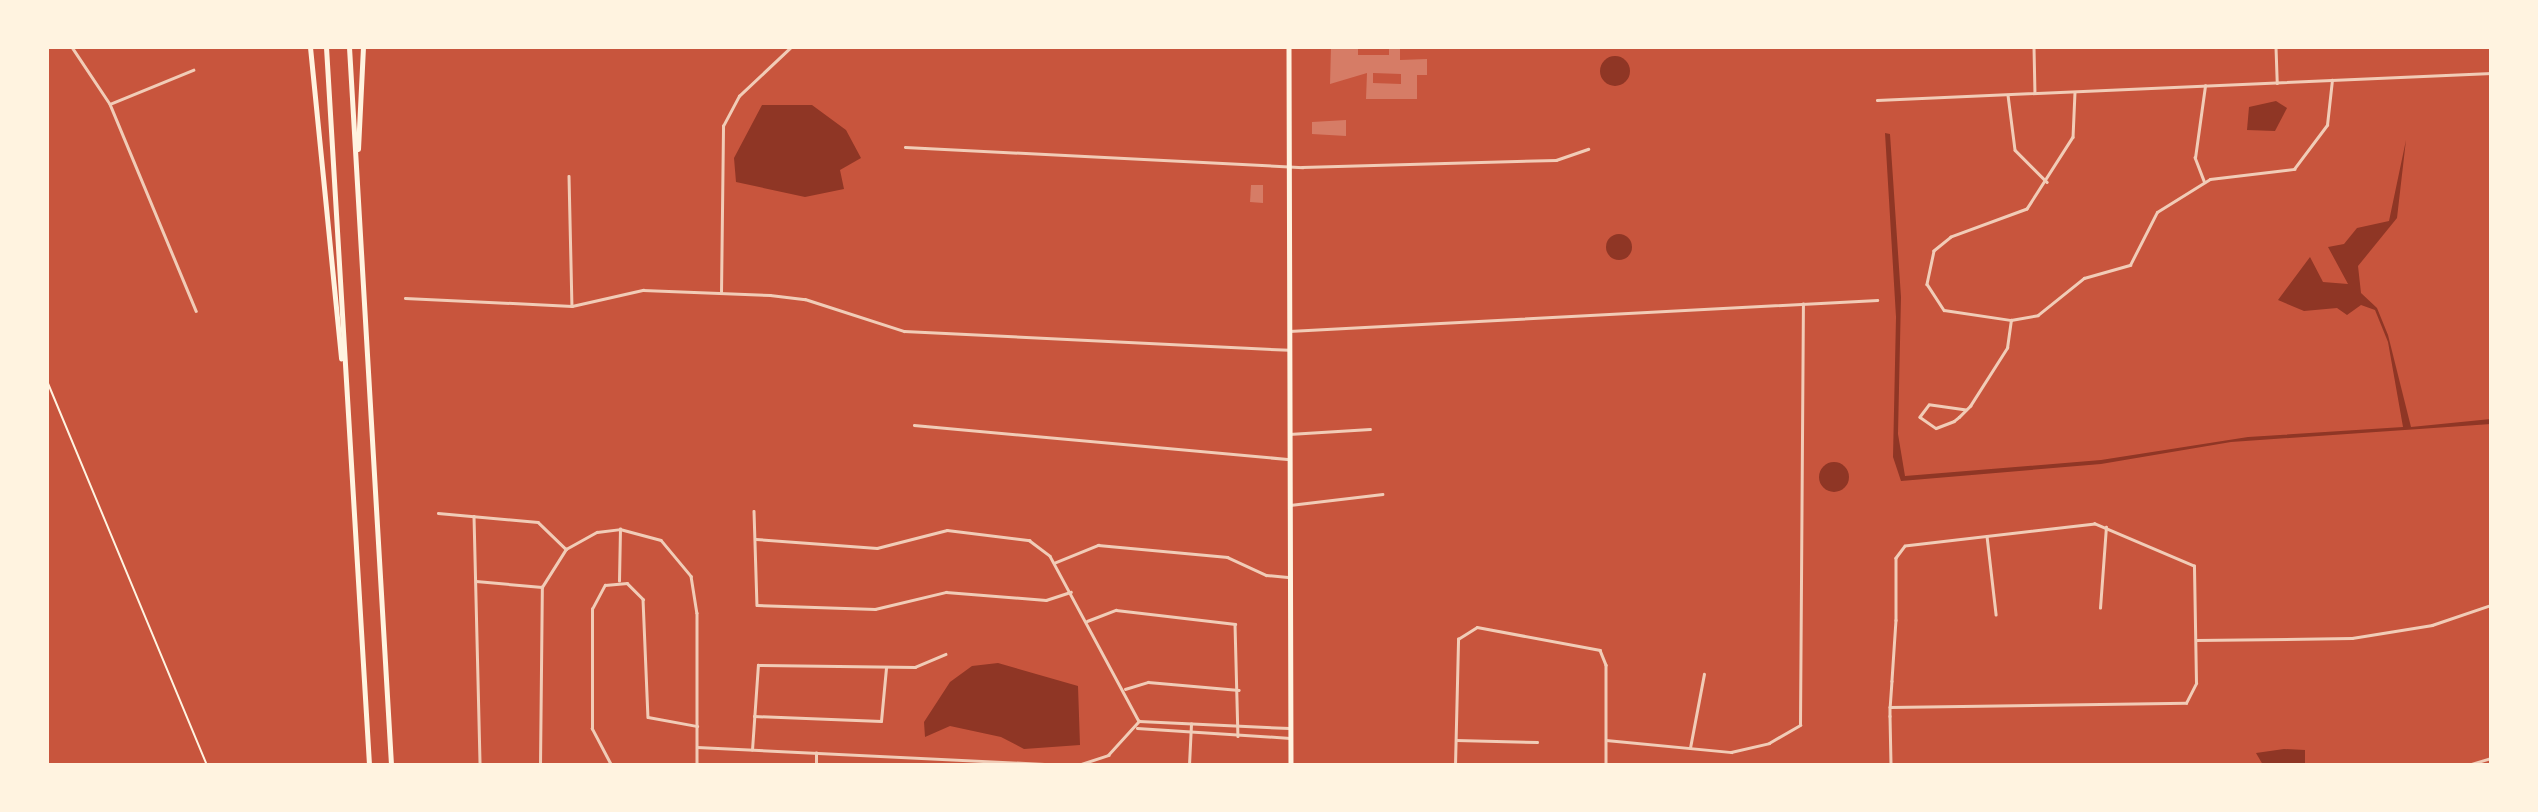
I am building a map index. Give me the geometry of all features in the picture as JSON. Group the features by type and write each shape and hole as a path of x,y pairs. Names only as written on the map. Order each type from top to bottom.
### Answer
{"highway":[{"path":"310,47 348,415"},
{"path":"326,47 369,765"},
{"path":"349,47 391,765"},
{"path":"357,176 363,47"}],"main road":[{"path":"1289,47 1291,765"}],"street":[{"path":"72,47 110,104 196,311"},
{"path":"721,293 723,126 739,96 791,47"},
{"path":"2034,47 2035,93"},
{"path":"2276,47 2277,83"},
{"path":"110,104 193,70"},
{"path":"1877,100 2491,73"},
{"path":"2075,92 2073,137 2047,181 2021,214 1951,237 1928,263 1929,290 1944,310 2011,320 2038,315 2090,275 2130,265 2157,212 2204,183 2282,172 2303,163 2327,125 2332,80"},
{"path":"2204,183 2195,158 2205,86"},
{"path":"2008,94 2015,150 2047,181"},
{"path":"905,147 1289,167 1556,160 1588,149"},
{"path":"569,176 572,306"},
{"path":"405,298 572,306 632,291 721,293 805,299 904,331 1289,350"},
{"path":"1289,331 1877,300"},
{"path":"1606,740 1690,748 1750,749 1800,725 1803,304"},
{"path":"1966,410 1929,405 1920,417 1936,429 1966,410 2007,348 2011,320"},
{"path":"914,425 1289,459"},
{"path":"1289,434 1370,429"},
{"path":"1290,505 1382,494"},
{"path":"754,511 757,605 875,609 938,592 1046,600 1071,592"},
{"path":"438,513 538,522 566,549"},
{"path":"474,516 480,765"},
{"path":"2100,608 2106,527"},
{"path":"1890,707 2186,703 2196,688 2194,566 2106,527 1987,536 1900,551 1890,707 1891,765"},
{"path":"619,581 620,529"},
{"path":"540,765 542,587 566,549 597,532 620,529 661,540 691,576 698,612 697,765"},
{"path":"756,539 877,548 929,531 965,531 1024,538 1054,563 1125,689 1139,721 1137,728 1101,759 1078,765"},
{"path":"1987,536 1996,614"},
{"path":"1054,563 1098,545 1227,557 1266,575 1291,577"},
{"path":"476,581 542,587"},
{"path":"619,581 643,598 648,717 697,726"},
{"path":"611,765 592,729 592,609 600,589 619,581"},
{"path":"2196,640 2360,637 2432,625 2491,605"},
{"path":"1087,621 1116,610 1231,621 1238,629 1238,736"},
{"path":"1455,765 1458,641 1464,630 1500,628 1597,648 1606,665 1606,765"},
{"path":"752,750 758,665 922,667 945,654"},
{"path":"754,716 881,721 886,668"},
{"path":"1690,748 1704,674"},
{"path":"1125,689 1148,682 1238,690"},
{"path":"1139,721 1291,728"},
{"path":"1189,765 1191,724"},
{"path":"1137,728 1190,734 1291,738"},
{"path":"1456,740 1537,742"},
{"path":"697,747 1059,765"},
{"path":"816,753 816,765"},
{"path":"2468,765 2491,758"},
{"path":"1146,765 1164,765"}],"path":[{"path":"47,381 206,765"}],"shaded area":[{"path":"1615,56 1621,57 1629,65 1629,77 1621,85 1615,86 1609,85 1601,77 1600,71 1601,65 1609,57"},
{"path":"2276,101 2287,108 2275,131 2247,130 2249,107"},
{"path":"762,105 812,105 846,130 861,158 840,170 844,189 805,197 736,182 734,158"},
{"path":"1885,133 1890,134 1901,297 1898,434 1905,476 2101,460 2248,437 2403,427 2388,342 2375,310 2361,305 2347,315 2337,308 2304,311 2278,300 2310,257 2323,282 2348,284 2328,247 2344,244 2357,228 2389,221 2406,140 2397,218 2358,266 2361,293 2377,308 2388,335 2411,427 2491,419 2491,424 2231,442 2101,464 1901,481 1893,457 1896,317"},
{"path":"1619,234 1629,237 1632,247 1629,257 1619,260 1609,257 1606,247 1609,237"},
{"path":"1834,462 1845,466 1849,477 1845,488 1834,492 1823,488 1819,477 1823,466"},
{"path":"998,663 1078,686 1080,745 1024,749 1001,737 950,726 925,737 924,722 950,682 972,666"},
{"path":"2284,749 2305,750 2305,765 2263,765 2256,753"}],"building":[{"path":"1331,47 1358,47 1358,55 1389,55 1389,47 1400,47 1400,60 1427,59 1427,75 1417,75 1417,99 1366,99 1367,73 1330,84","holes":["1373,73 1401,74 1401,84 1373,83"]},
{"path":"1346,120 1346,136 1312,134 1312,122"},
{"path":"1251,185 1263,185 1263,203 1250,202"}]}
